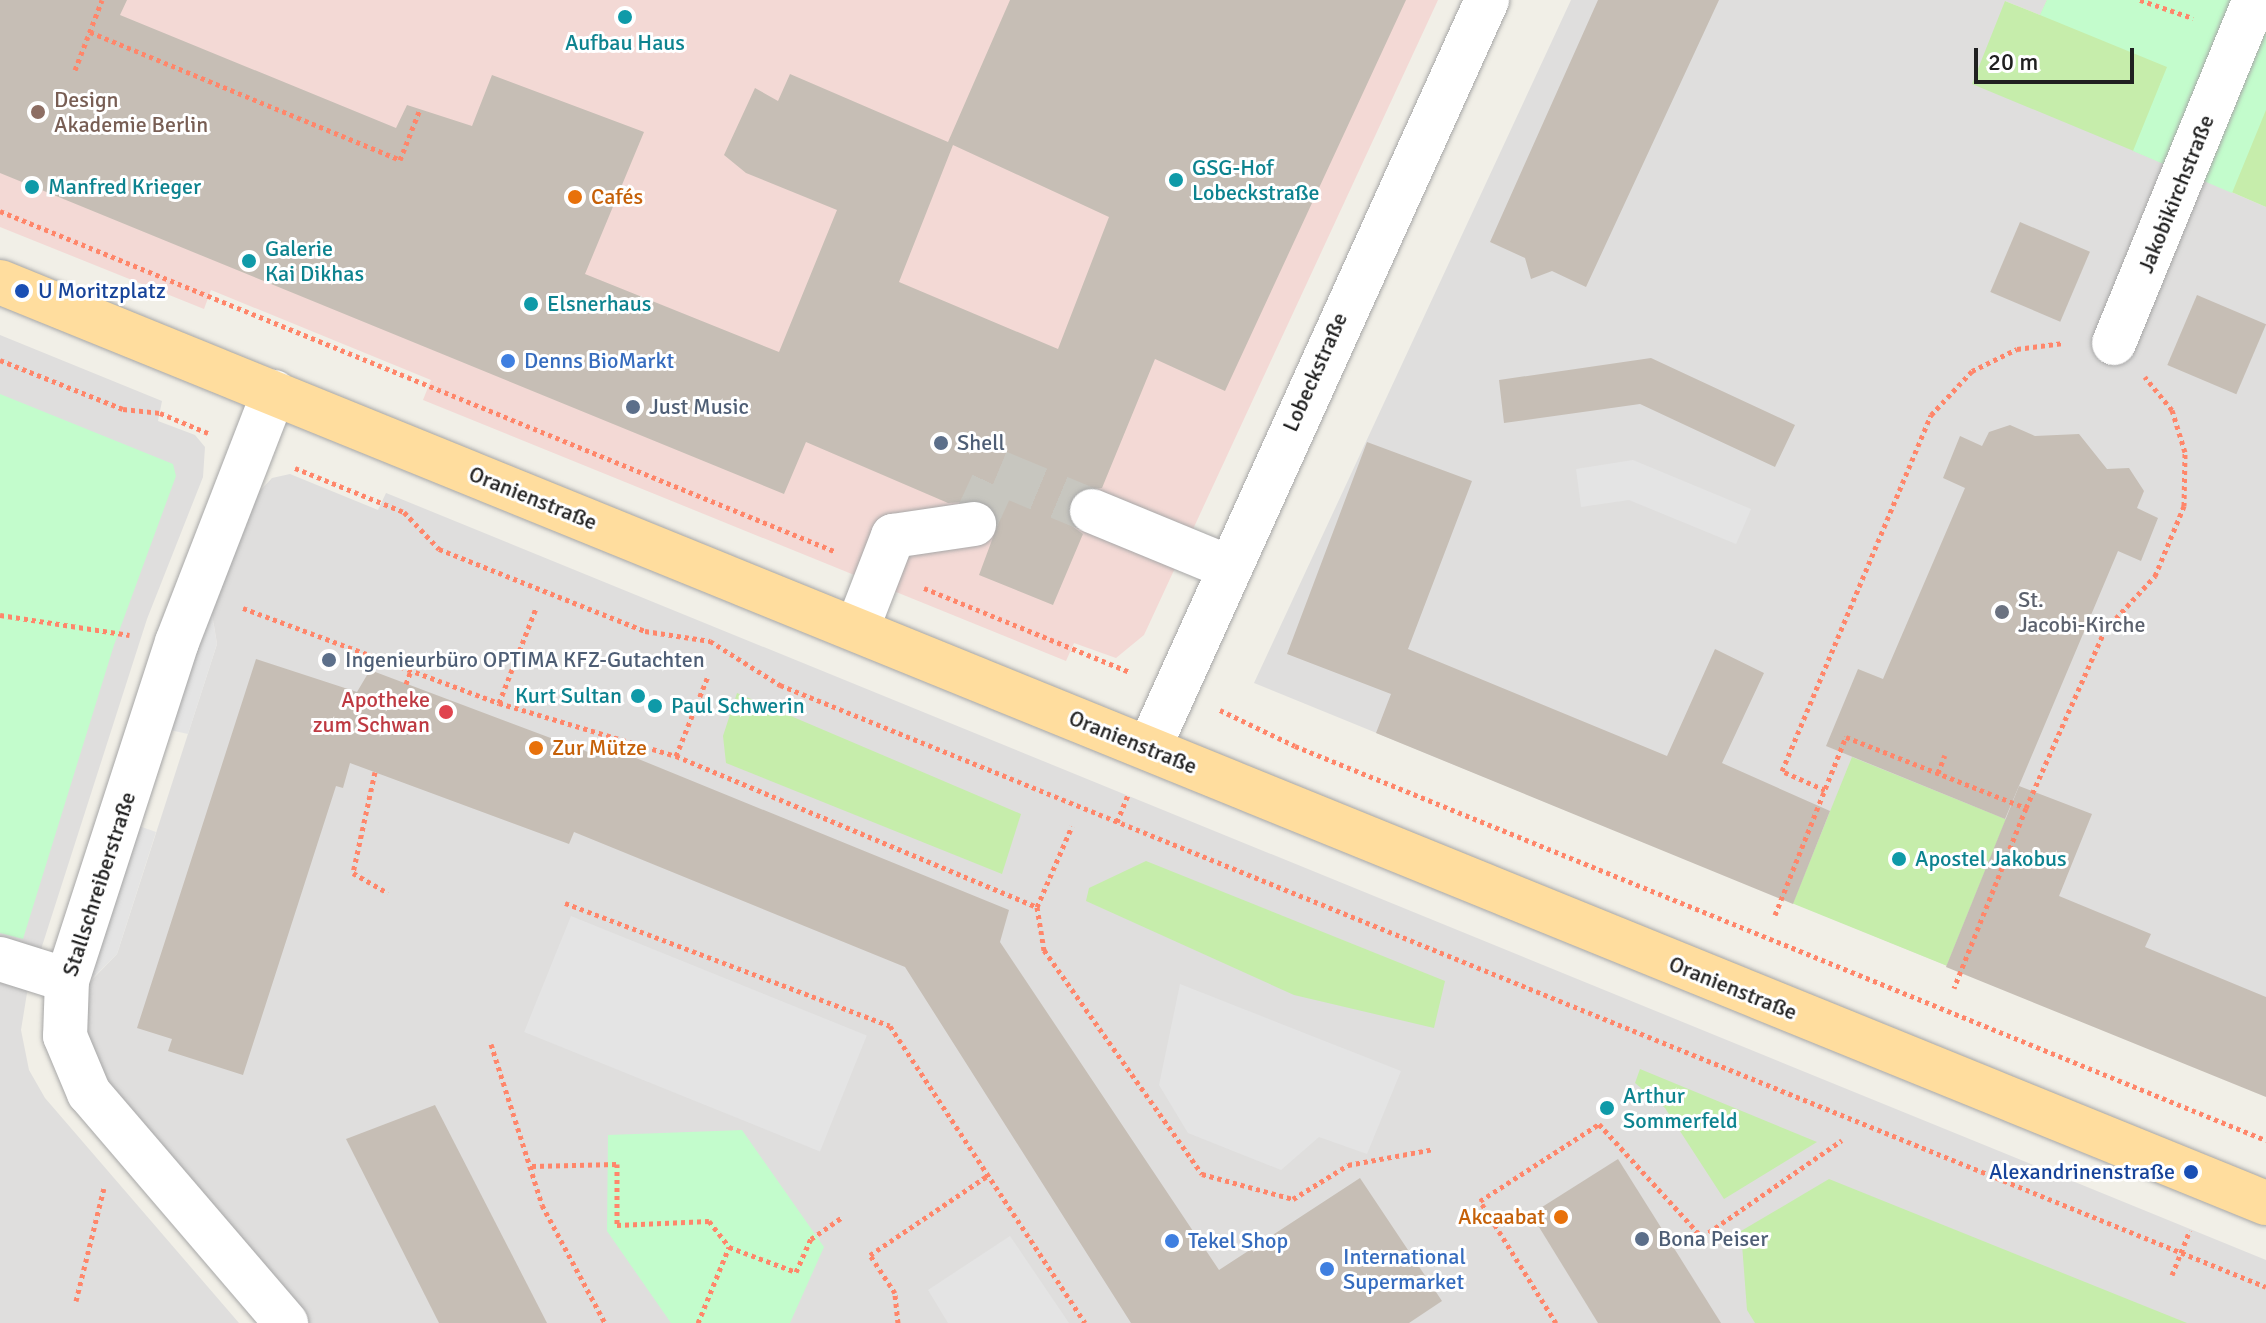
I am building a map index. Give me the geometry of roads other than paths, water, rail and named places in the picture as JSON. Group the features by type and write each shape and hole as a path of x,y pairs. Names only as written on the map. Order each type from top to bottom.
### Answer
{"main road":[{"name":"Oranienstraße","path":"0,282 2266,1203"}],"street":[{"name":"Lobeckstraße","path":"1149,748 1228,567 1487,0"},
{"name":"Jakobikirchstraße","path":"2111,354 2255,0"},
{"name":"Stallschreiberstraße","path":"274,392 177,642 67,980 65,1036 89,1093 286,1323"},
{"path":"1092,511 1228,567"},
{"path":"857,629 893,536 974,524"},
{"path":"0,959 67,980"}],"tunnel":[{"path":"974,524 998,472 1092,511"}],"place":[{"name":"Aufbau Haus","path":"625,17"},
{"name":"Design Akademie Berlin","path":"38,112"},
{"name":"GSG-Hof Lobeckstraße","path":"1176,180"},
{"name":"Manfred Krieger","path":"32,187"},
{"name":"Cafés","path":"575,197"},
{"name":"Galerie Kai Dikhas","path":"249,261"},
{"name":"U Moritzplatz","path":"22,291"},
{"name":"Elsnerhaus","path":"531,304"},
{"name":"Denns BioMarkt","path":"508,361"},
{"name":"Just Music","path":"633,407"},
{"name":"Shell","path":"941,443"},
{"name":"St. Jacobi-Kirche","path":"2002,612"},
{"name":"Ingenieurbüro OPTIMA KFZ-Gutachten","path":"329,660"},
{"name":"Kurt Sultan","path":"638,696"},
{"name":"Paul Schwerin","path":"655,706"},
{"name":"Apotheke zum Schwan","path":"446,712"},
{"name":"Zur Mütze","path":"536,748"},
{"name":"Apostel Jakobus","path":"1899,859"},
{"name":"Arthur Sommerfeld","path":"1607,1108"},
{"name":"Alexandrinenstraße","path":"2191,1172"},
{"name":"Akcaabat","path":"1561,1217"},
{"name":"Bona Peiser","path":"1642,1239"},
{"name":"Tekel Shop","path":"1172,1241"},
{"name":"International Supermarket","path":"1327,1269"}]}
